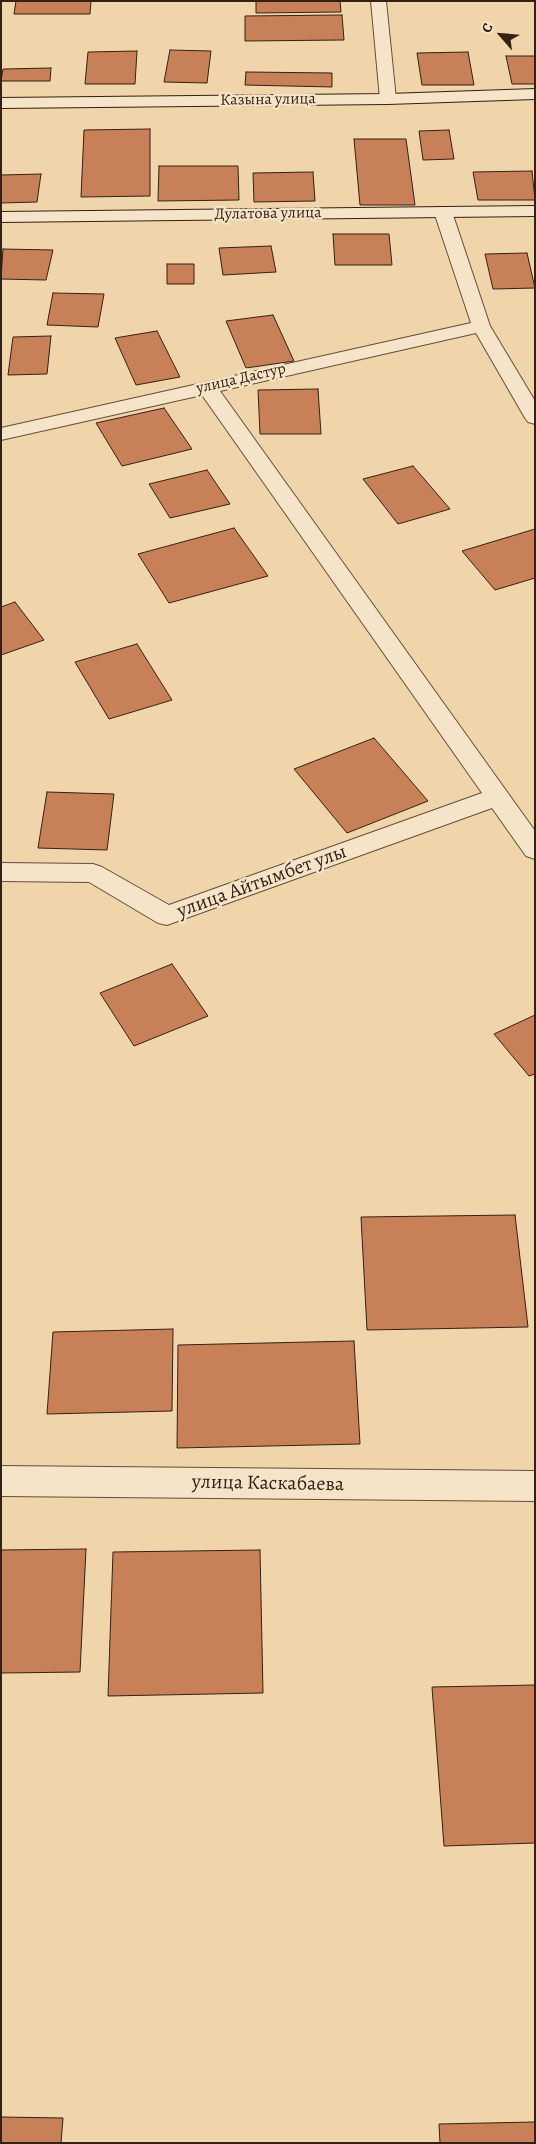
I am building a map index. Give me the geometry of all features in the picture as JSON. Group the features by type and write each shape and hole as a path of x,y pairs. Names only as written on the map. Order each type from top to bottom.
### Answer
{"street":[{"path":"378,1 388,99"},
{"name":"Казына улица","path":"1,103 388,99 535,94"},
{"name":"Дулатова улица","path":"1,217 535,211"},
{"path":"443,212 482,326 534,416"},
{"name":"улица Дастур","path":"1,434 482,326"},
{"path":"206,387 535,850"},
{"name":"улица Айтымбет улы","path":"1,872 93,873 167,916 496,797"},
{"name":"улица Каскабаева","path":"1,1481 535,1486"}],"building":[{"path":"16,1 91,1 90,14 14,14"},
{"path":"256,1 340,1 341,12 256,13"},
{"path":"342,15 344,40 245,41 245,16"},
{"path":"170,50 211,51 207,83 164,82"},
{"path":"137,51 135,84 85,84 88,52"},
{"path":"468,52 474,85 422,85 417,53"},
{"path":"506,56 535,56 535,84 512,84"},
{"path":"51,68 50,81 1,81 3,69"},
{"path":"246,72 332,73 332,87 245,85"},
{"path":"150,129 150,196 81,197 84,130"},
{"path":"449,130 454,159 423,160 419,131"},
{"path":"354,139 406,139 415,205 360,205"},
{"path":"159,166 238,166 239,200 158,201"},
{"path":"532,171 535,200 478,200 473,172"},
{"path":"313,172 315,201 254,202 253,173"},
{"path":"41,174 37,202 1,203 1,175"},
{"path":"333,234 389,234 392,265 335,265"},
{"path":"271,246 276,272 223,275 219,248"},
{"path":"3,249 53,250 46,280 1,279"},
{"path":"527,253 535,288 493,289 485,254"},
{"path":"167,264 194,264 194,284 167,284"},
{"path":"53,293 104,294 98,327 47,325"},
{"path":"273,315 294,361 246,368 226,321"},
{"path":"157,331 180,377 136,385 115,338"},
{"path":"51,336 47,374 8,375 13,337"},
{"path":"318,389 321,434 260,434 258,390"},
{"path":"164,408 192,449 122,466 96,423"},
{"path":"413,466 450,509 398,524 363,479"},
{"path":"207,470 230,504 170,518 149,484"},
{"path":"234,528 268,576 169,603 138,554"},
{"path":"535,529 535,578 495,590 462,551"},
{"path":"15,602 44,640 1,655 1,607"},
{"path":"137,644 172,700 109,719 75,662"},
{"path":"374,738 428,801 347,833 294,769"},
{"path":"47,792 114,794 107,850 38,848"},
{"path":"172,964 208,1016 134,1046 100,993"},
{"path":"535,1015 535,1074 529,1076 494,1034"},
{"path":"515,1215 528,1327 367,1330 361,1217"},
{"path":"173,1329 172,1411 47,1414 53,1332"},
{"path":"354,1341 360,1444 177,1448 178,1345"},
{"path":"86,1549 80,1672 1,1673 1,1550"},
{"path":"260,1550 263,1693 108,1696 113,1552"},
{"path":"535,1685 535,1843 444,1846 432,1687"},
{"path":"1,2117 63,2118 61,2143 1,2143"},
{"path":"535,2122 535,2143 440,2143 439,2124"}]}
